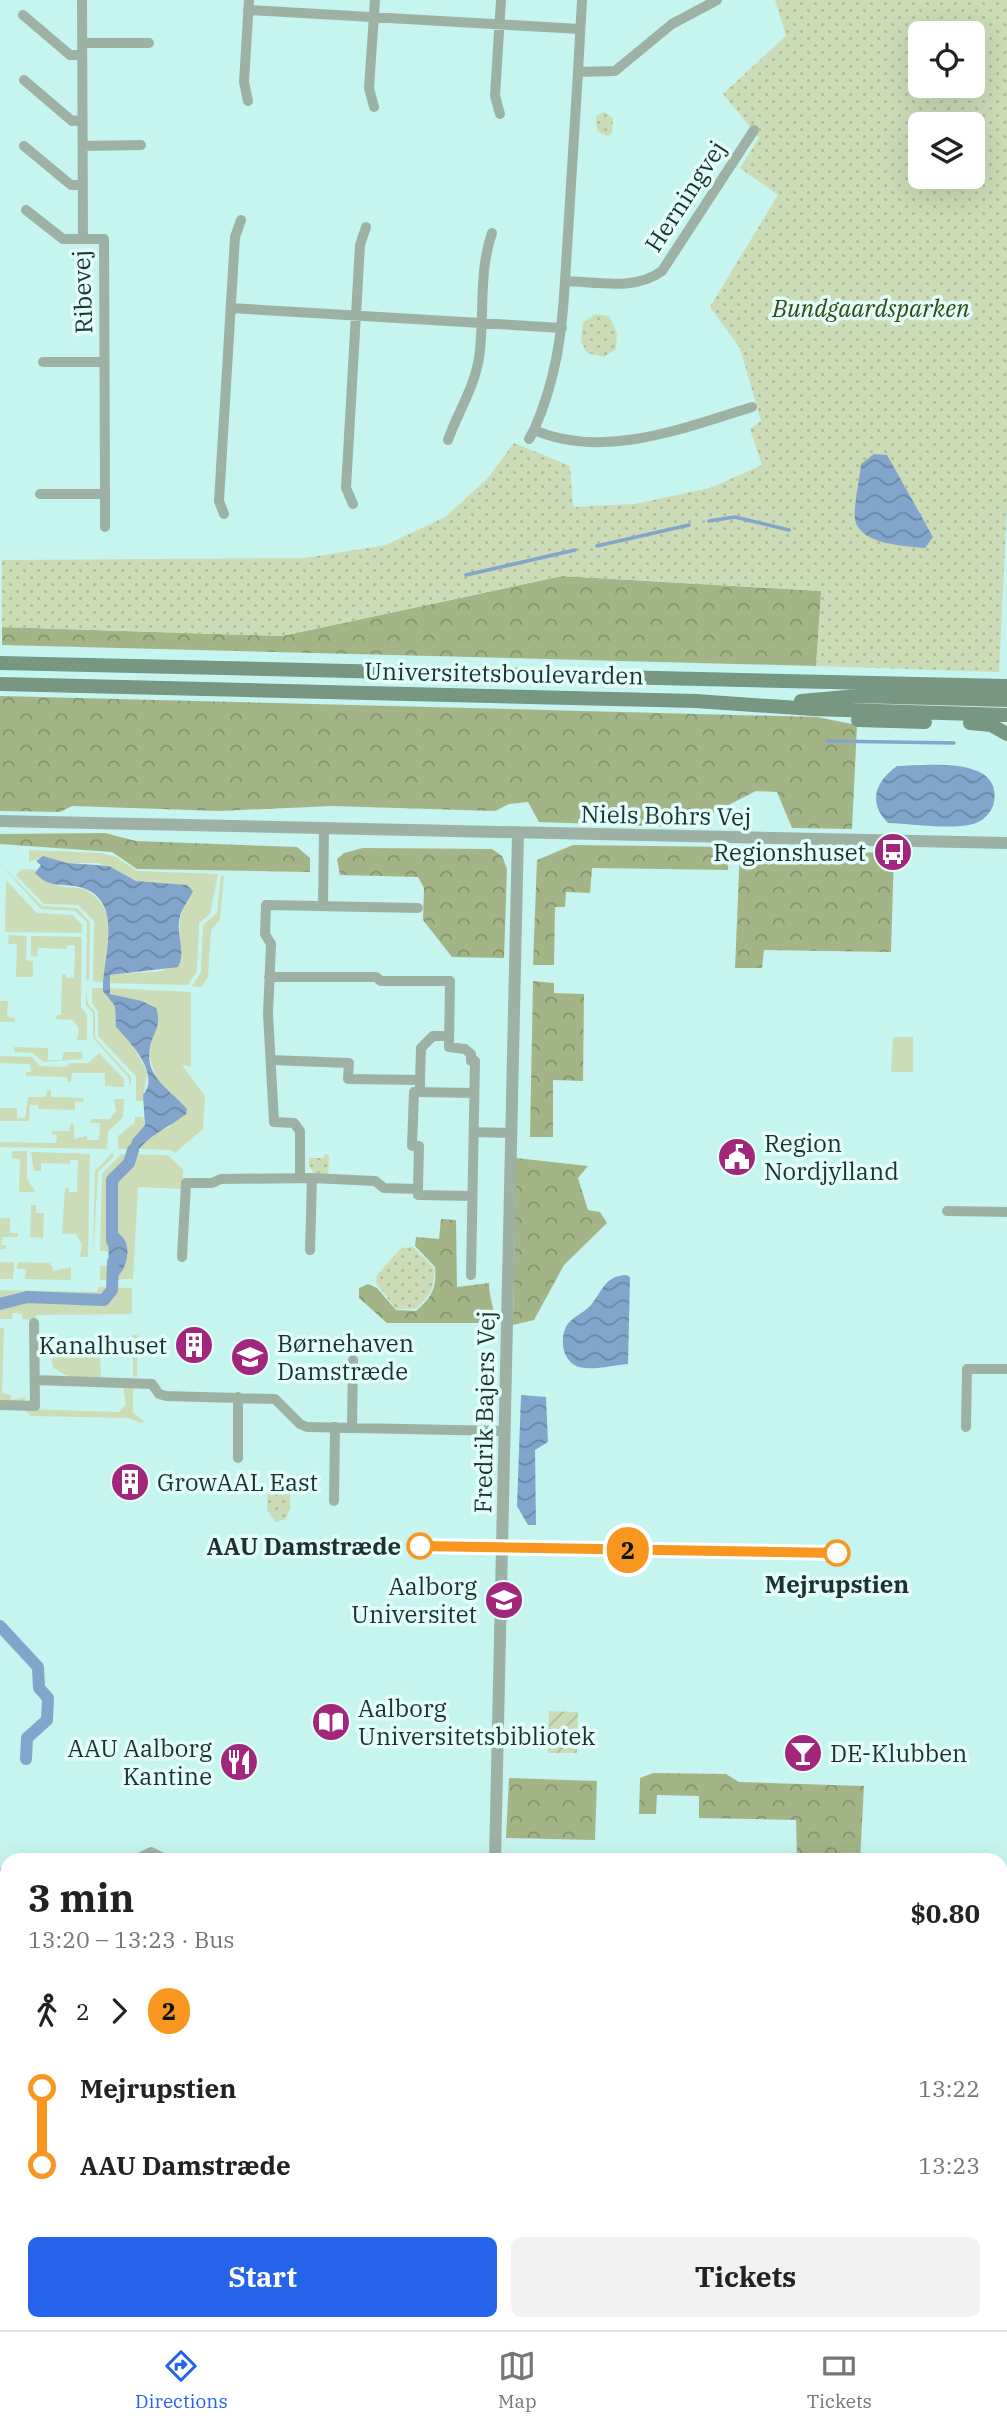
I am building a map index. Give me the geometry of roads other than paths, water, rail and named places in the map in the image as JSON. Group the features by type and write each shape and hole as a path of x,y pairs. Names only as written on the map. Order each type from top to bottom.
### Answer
{"main road":[{"name":"Universitetsboulevarden","path":"0,663 1007,686"},
{"name":"Universitetsboulevarden","path":"0,684 754,704 813,709 1007,715"},
{"path":"754,704 858,696 1007,699"},
{"path":"813,709 852,720 986,723 1007,734"}],"street":[{"name":"Ribevej","path":"82,0 83,239"},
{"path":"374,107 369,88 375,0"},
{"path":"499,114 495,96 501,0"},
{"path":"582,0 562,328 554,379 531,435 577,443 610,442 682,429 752,407"},
{"path":"578,72 615,71 672,23 717,0"},
{"path":"248,101 244,82 249,5 580,29"},
{"path":"23,15 70,55 82,55"},
{"path":"82,43 149,43"},
{"path":"24,80 72,121 82,120"},
{"name":"Herningvej","path":"565,281 628,284 653,278 662,271 754,130"},
{"path":"83,146 141,145"},
{"path":"24,146 71,184 83,184"},
{"name":"Ribevej","path":"26,210 63,239 104,239 105,527"},
{"path":"224,514 219,501 235,237 241,220"},
{"path":"353,504 346,488 360,245 366,227"},
{"path":"448,440 473,381 481,323 486,252 492,233"},
{"path":"231,308 562,328"},
{"name":"Ribevej","path":"43,362 104,362"},
{"path":"40,494 105,494"},
{"name":"Niels Bohrs Vej","path":"0,821 1007,843"},
{"path":"323,906 324,827"},
{"name":"Fredrik Bajers Vej","path":"495,1853 518,832"},
{"path":"300,1178 300,1131 294,1123 274,1122 269,977 271,944 265,934 266,905 418,908"},
{"path":"269,977 348,976 376,977 381,981 450,981 449,1036 433,1036 421,1048 420,1092"},
{"name":"Fredrik Bajers Vej","path":"449,1036 450,1047 465,1049 471,1054 471,1061 475,1061 471,1275"},
{"path":"271,1060 349,1063 348,1079 420,1080"},
{"path":"472,1196 418,1195 419,1146 412,1146 414,1092 474,1093"},
{"path":"474,1132 512,1133"},
{"path":"310,1250 312,1178"},
{"path":"182,1257 186,1183 312,1178 375,1181 384,1188 418,1189"},
{"path":"947,1211 1007,1212"},
{"path":"0,1405 35,1406 38,1361 34,1323"},
{"path":"352,1427 353,1360"},
{"path":"965,1427 967,1369 1007,1369"},
{"path":"35,1380 152,1384 159,1394 166,1396 275,1399 300,1424 504,1431"},
{"path":"238,1458 239,1397"},
{"path":"334,1501 335,1427"}],"water":[{"path":"874,454 887,455 933,537 925,548 885,543 866,535 859,528 855,515 861,464"},
{"path":"943,765 976,770 988,778 994,789 993,806 983,819 969,825 888,823 878,807 877,792 884,778 897,766"},
{"path":"43,856 67,863 109,866 136,881 187,885 193,891 180,918 181,956 178,967 110,975 110,994 142,1001 156,1008 158,1021 149,1052 150,1063 158,1080 187,1109 186,1114 139,1149 130,1149 132,1140 145,1125 143,1095 148,1087 148,1078 142,1059 116,1027 115,1006 103,991 108,947 107,915 102,902 92,892 75,886 49,883 35,873 41,865 36,861"},
{"path":"113,1226 124,1239 127,1255 121,1273 113,1279 109,1277 108,1228"},
{"path":"626,1275 630,1277 628,1364 590,1368 573,1364 566,1355 563,1343 567,1325 591,1305 609,1281"},
{"path":"521,1395 546,1397 548,1442 535,1450 536,1525 528,1525 517,1506"}],"waterway":[{"path":"709,521 735,517 789,530"},
{"path":"597,546 689,525"},
{"path":"466,575 575,550"},
{"path":"827,741 954,743"},
{"path":"112,1241 112,1180 129,1163 133,1150"},
{"path":"0,1304 27,1297 104,1300 112,1290 113,1262"},
{"path":"0,1626 38,1667 39,1688 48,1698 47,1720 27,1738 26,1759"}],"place":[{"name":"Regionshuset","path":"893,852"},
{"name":"Region Nordjylland","path":"737,1157"},
{"name":"Kanalhuset","path":"194,1345"},
{"name":"Børnehaven Damstræde","path":"250,1357"},
{"name":"GrowAAL East","path":"130,1482"},
{"name":"AAU Damstræde","path":"420,1546"},
{"name":"Mejrupstien","path":"837,1553"},
{"name":"Aalborg Universitet","path":"504,1600"},
{"name":"Aalborg Universitetsbibliotek","path":"331,1722"},
{"name":"DE-Klubben","path":"803,1753"},
{"name":"AAU Aalborg Kantine","path":"239,1762"}],"park label":[{"name":"Bundgaardsparken","path":"871,308"}]}
